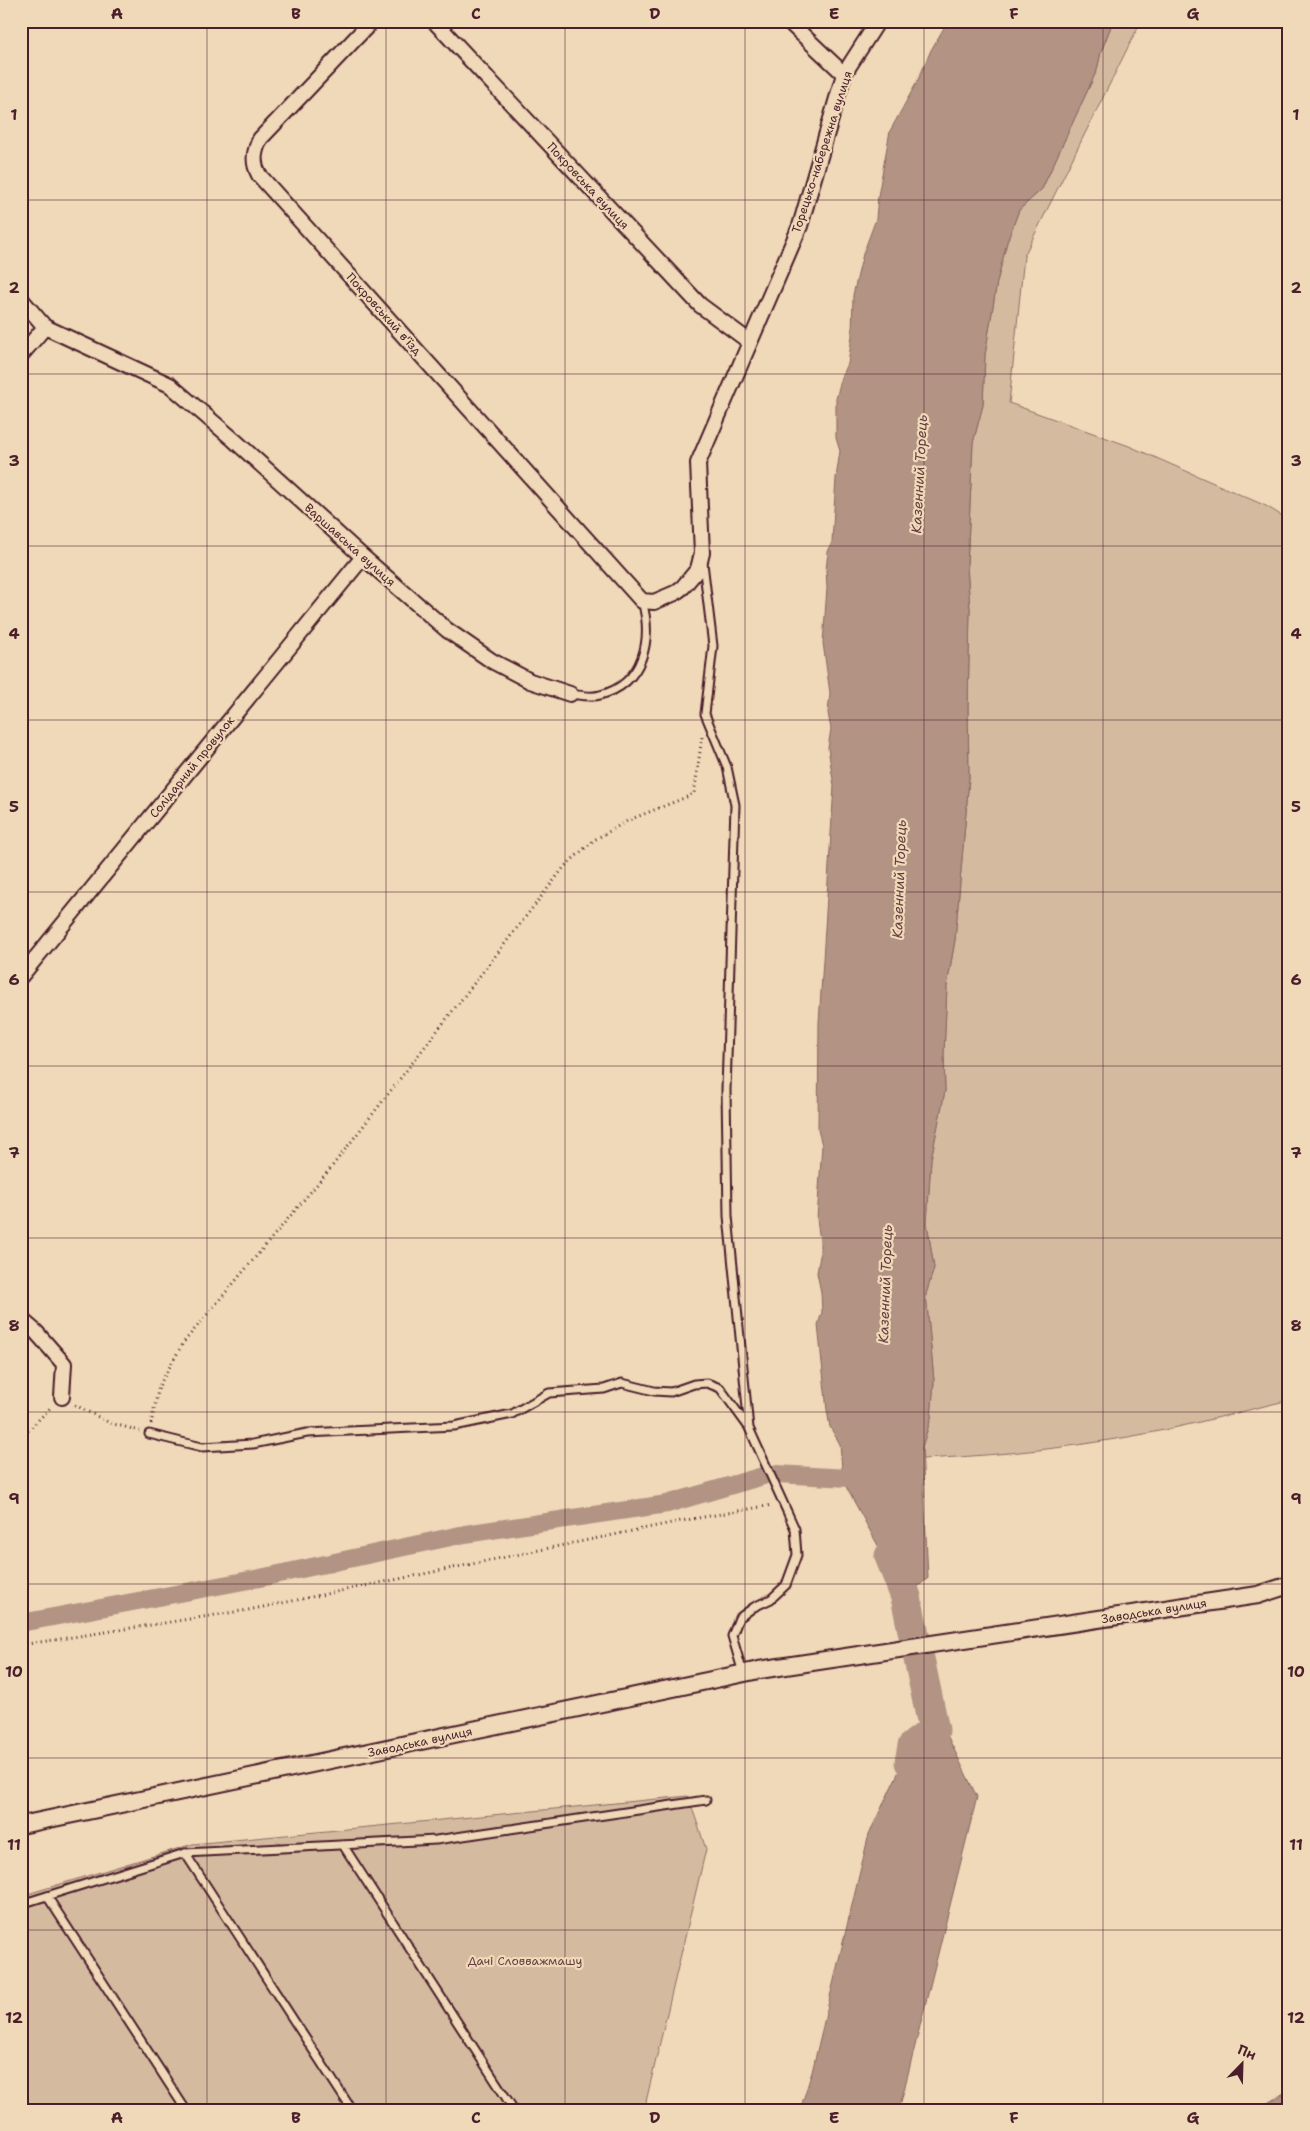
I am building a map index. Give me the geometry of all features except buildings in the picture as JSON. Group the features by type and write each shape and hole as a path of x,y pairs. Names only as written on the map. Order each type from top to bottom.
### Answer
{"street":[{"name":"Покровський в'їзд","path":"372,21 260,139 254,155 256,169 259,175 642,601"},
{"name":"Покровська вулиця","path":"434,21 700,305 750,342"},
{"path":"788,21 844,74"},
{"name":"Торецько-набережна вулиця","path":"702,553 698,463 800,226 844,74 878,21"},
{"name":"Варшавська вулиця","path":"21,299 45,327 170,385 447,630 492,660 530,681 570,694"},
{"path":"21,356 45,327"},
{"path":"642,601 659,600 683,587 698,569 702,553"},
{"name":"Солідарний провулок","path":"21,976 363,557"},
{"path":"21,1319 36,1332 64,1364 62,1397"},
{"name":"Заводська вулиця","path":"21,1825 743,1674 1258,1595 1289,1585"}],"lane":[{"path":"702,553 712,646 705,714 727,767 735,805 726,1090 728,1216 749,1428"},
{"name":"Варшавська вулиця","path":"570,694 600,696 620,686 635,674 645,650 647,631 642,601"},
{"path":"149,1434 202,1447 253,1444 308,1433 454,1426 512,1414 549,1393 604,1388 622,1383 671,1392 694,1384 707,1383 720,1388 749,1428 781,1503 795,1529 796,1556 786,1584 771,1599 754,1607 739,1618 732,1636 743,1674"},
{"path":"21,1904 185,1853 436,1840 706,1800"},
{"path":"343,1845 514,2110"},
{"path":"185,1853 352,2110"},
{"path":"47,1896 186,2110"}],"path":[{"path":"21,1438 62,1397 110,1423 149,1434 159,1386 183,1343 330,1169 565,866 594,840 629,820 694,794 705,714"},
{"path":"21,1646 248,1610 681,1520 781,1503"}],"green space":[{"path":"1113,21 1141,21 1024,256 1009,403 1129,446 1266,506 1289,520 1289,1400 1150,1433 1080,1445 990,1455 922,1459 922,1447 931,1418 934,1381 926,1294 934,1268 927,1223 931,1159 945,1091 944,1054 947,986 955,940 969,778 970,609 967,566 973,443 983,405 985,355 997,282 1007,242 1019,210 1042,189 1097,70 1101,52"},
{"name":"Дачі Словважмашу","path":"688,1796 706,1849 644,2110 21,2110 21,1896 193,1844"}],"water":[{"path":"948,21 1113,21 1101,52 1097,70 1042,189 1019,210 1007,242 997,282 985,355 983,405 973,443 967,566 970,609 969,778 955,940 947,986 944,1054 945,1091 931,1159 927,1223 934,1268 926,1294 934,1381 931,1418 922,1447 928,1578 906,1597 843,1481 840,1444 830,1427 827,1410 818,1325 822,1312 821,1292 817,1273 820,1256 817,1219 822,1145 818,1130 819,1023 834,786 828,748 831,729 828,713 830,693 823,643 827,588 826,570 828,552 832,542 836,478 840,451 836,438 836,399 842,376 848,364 852,336 853,295 863,254 876,219 878,196 890,131 918,80 931,50"},
{"path":"921,1725 947,1735 977,1797 899,2110 800,2110 812,2072 869,1834"},
{"path":"1289,2090 1289,2110 1256,2110"}],"waterway":[{"path":"777,1474 867,1479"},
{"path":"21,1623 260,1578 465,1534 667,1504 763,1476"},
{"name":"Казенний Торець","path":"890,1556 906,1597 934,1730 913,1746 910,1762"}]}
